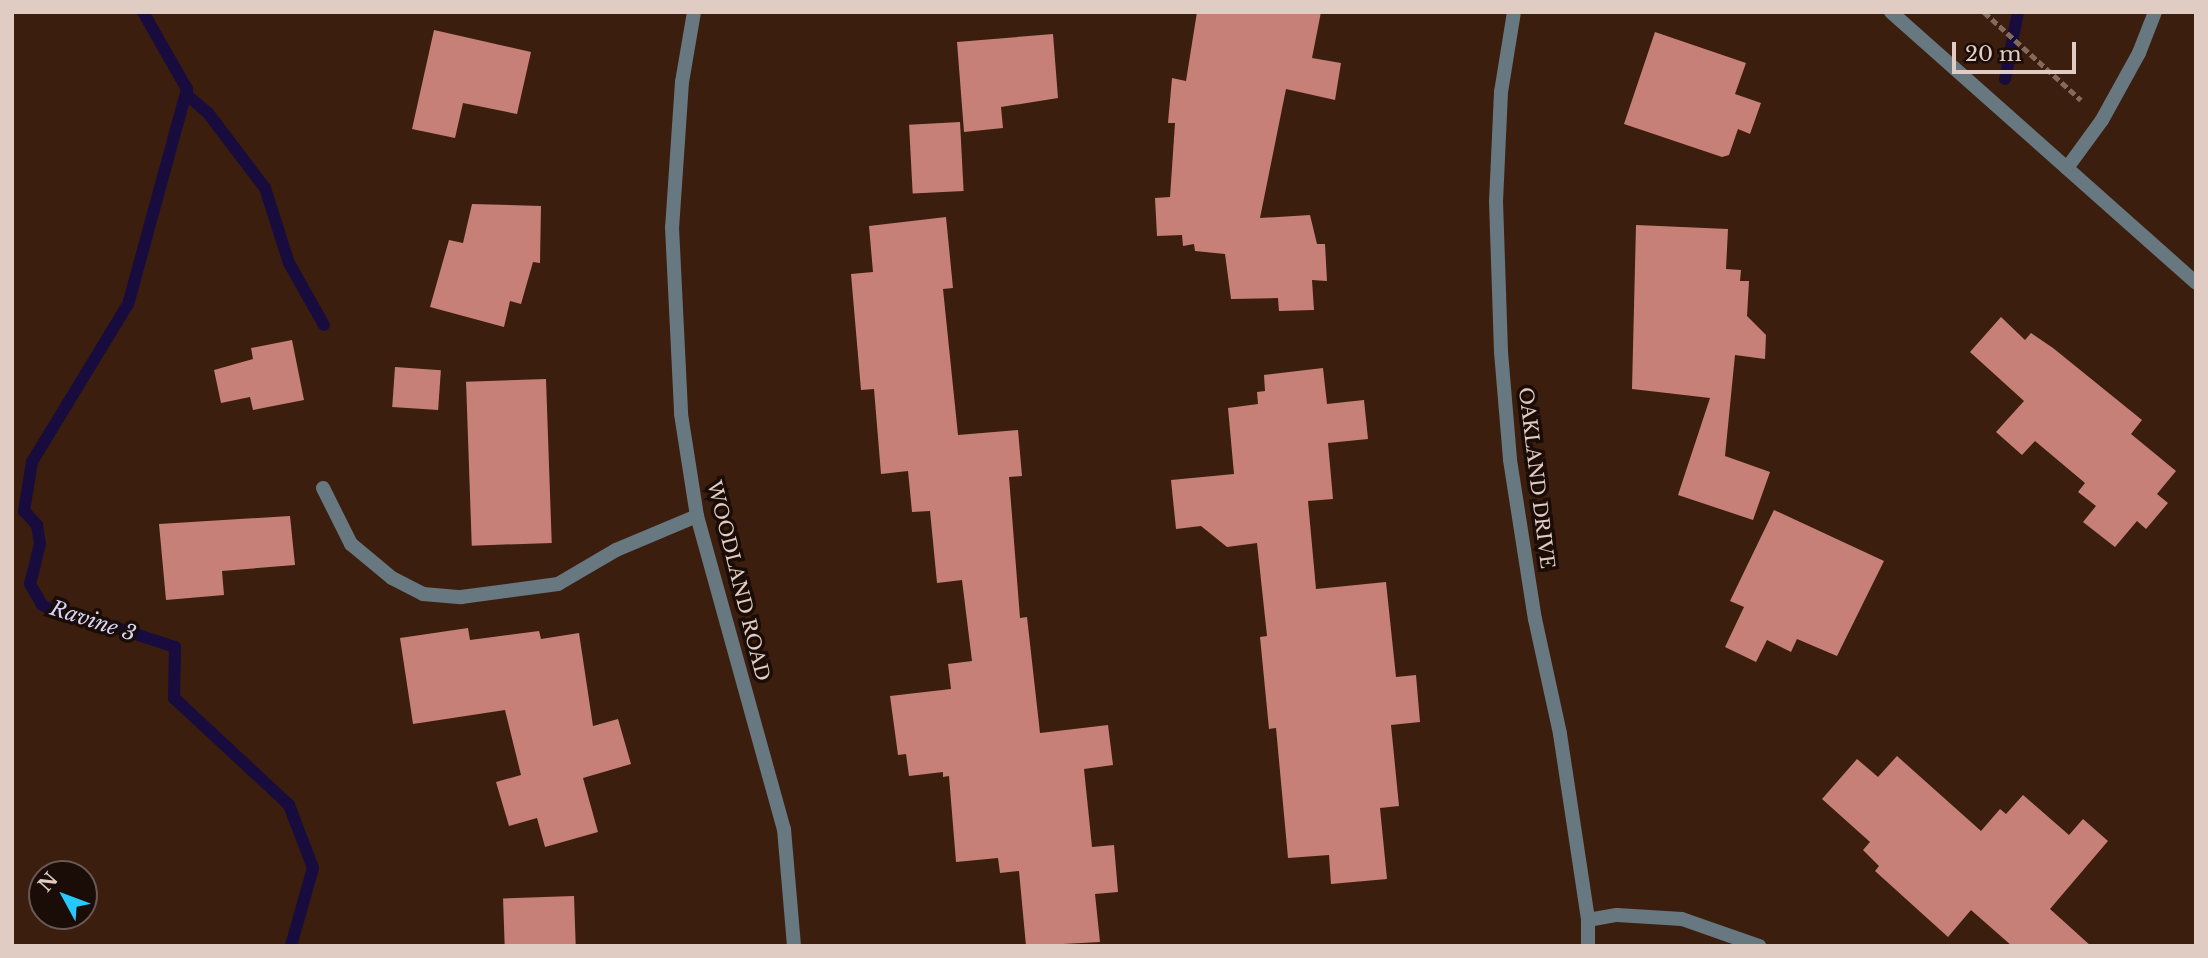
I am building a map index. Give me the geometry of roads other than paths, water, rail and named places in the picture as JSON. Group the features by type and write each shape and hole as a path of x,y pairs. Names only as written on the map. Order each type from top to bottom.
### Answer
{"street":[{"name":"WOODLAND ROAD","path":"694,12 682,82 671,227 681,414 697,516 784,829 794,946"},
{"name":"OAKLAND DRIVE","path":"1514,12 1501,92 1496,201 1502,365 1517,499 1588,920 1588,946"},
{"path":"1891,12 2196,283"},
{"path":"2067,168 2102,120 2139,53 2155,12"},
{"path":"323,488 351,544 392,578 423,594 461,597 558,584 616,550 697,516"},
{"path":"1588,920 1617,915 1682,919 1759,946"}],"waterway":[{"name":"Ravine 3","path":"143,12 187,89 128,304 32,462 24,511 37,525 40,544 30,584 42,605 60,614 81,616 175,647 174,698 289,805 313,868 291,946"},
{"path":"2005,79 2018,12"},
{"name":"Ravine 3","path":"186,94 208,113 265,188 289,263 324,325"}]}
